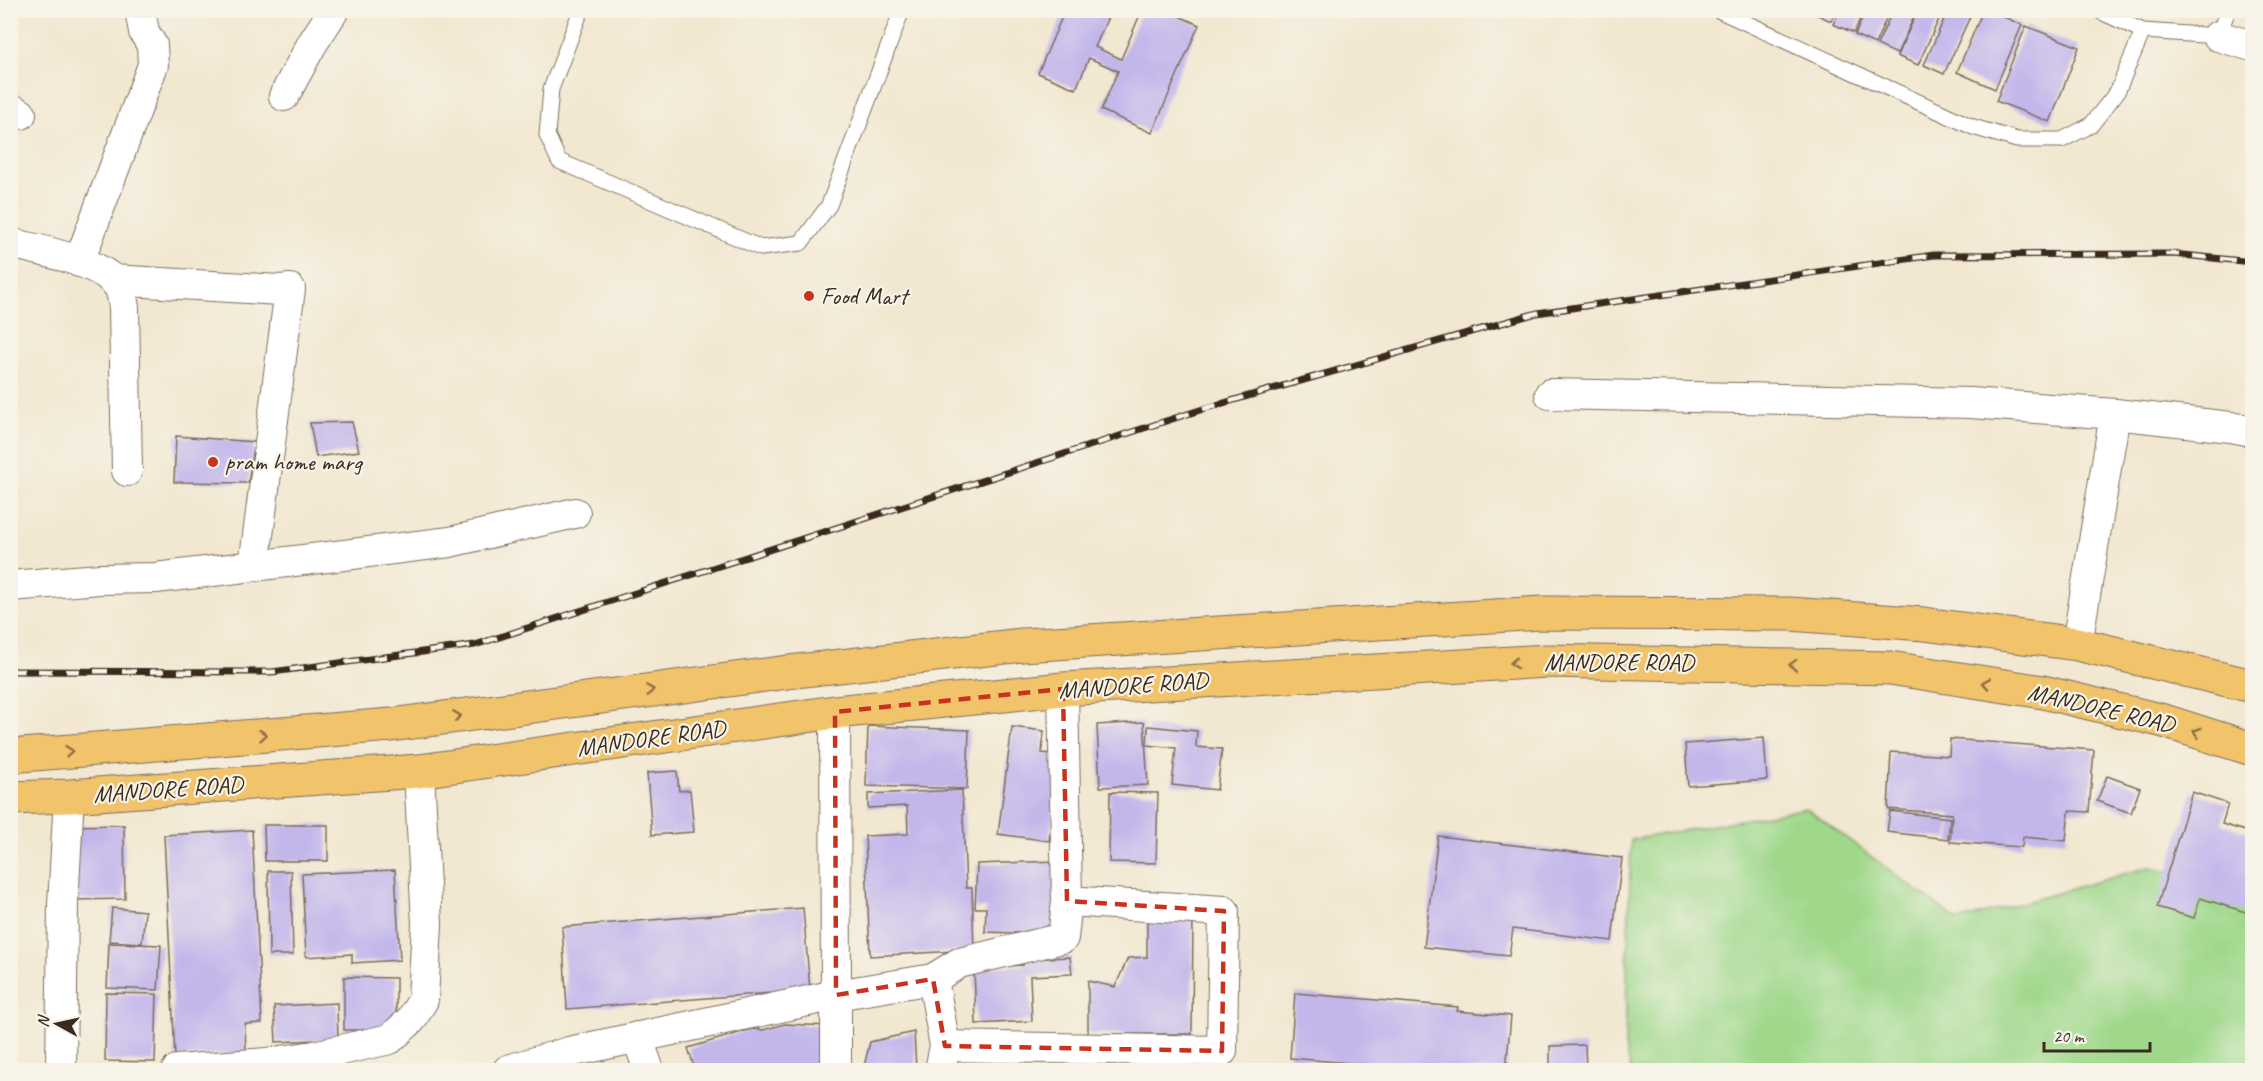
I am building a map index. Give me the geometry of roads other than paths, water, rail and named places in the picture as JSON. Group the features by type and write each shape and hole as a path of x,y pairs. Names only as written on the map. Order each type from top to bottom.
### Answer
{"highway":[{"name":"MANDORE ROAD","path":"10,756 391,725 788,672 1022,645 1542,613 1790,614 1924,624 2077,644 2253,686"},
{"name":"MANDORE ROAD","path":"10,798 69,796 419,771 836,712 1063,688 1548,661 1890,669 2043,692 2164,722 2253,749"}],"street":[{"path":"79,262 153,65 152,45 144,32 140,10"},
{"path":"284,96 312,44 334,10"},
{"path":"2223,23 2253,46"},
{"path":"10,243 79,262 106,273 120,287 124,308 127,471"},
{"path":"112,280 290,289 254,566"},
{"path":"1550,394 1971,403 2115,414 2253,431"},
{"path":"2077,644 2115,414"},
{"path":"10,586 100,579 156,578 450,542 575,513"},
{"path":"508,1071 568,1052 637,1037 836,995 933,979 959,963 1063,938 1067,901 1063,688"},
{"path":"836,712 836,1071"},
{"path":"177,1071 267,1063 314,1056 390,1039 411,1020 423,1000 427,924 419,771"},
{"path":"61,1071 63,904 69,796"},
{"path":"933,979 943,1058 1222,1051 1224,911 1067,901"},
{"path":"637,1037 649,1071"}],"lane":[{"path":"581,10 551,90 547,135 559,161 761,248 801,243 829,205 902,10"},
{"path":"1718,10 1973,127 2017,140 2062,140 2091,124 2117,92 2143,31"},
{"path":"2097,10 2143,31 2223,23"}],"railway":[{"path":"10,671 272,672 475,645 1203,409 1537,313 1934,255 2173,254 2252,262"}],"place":[{"name":"Food Mart","path":"809,296"},
{"name":"pram home marg","path":"213,462"}]}
